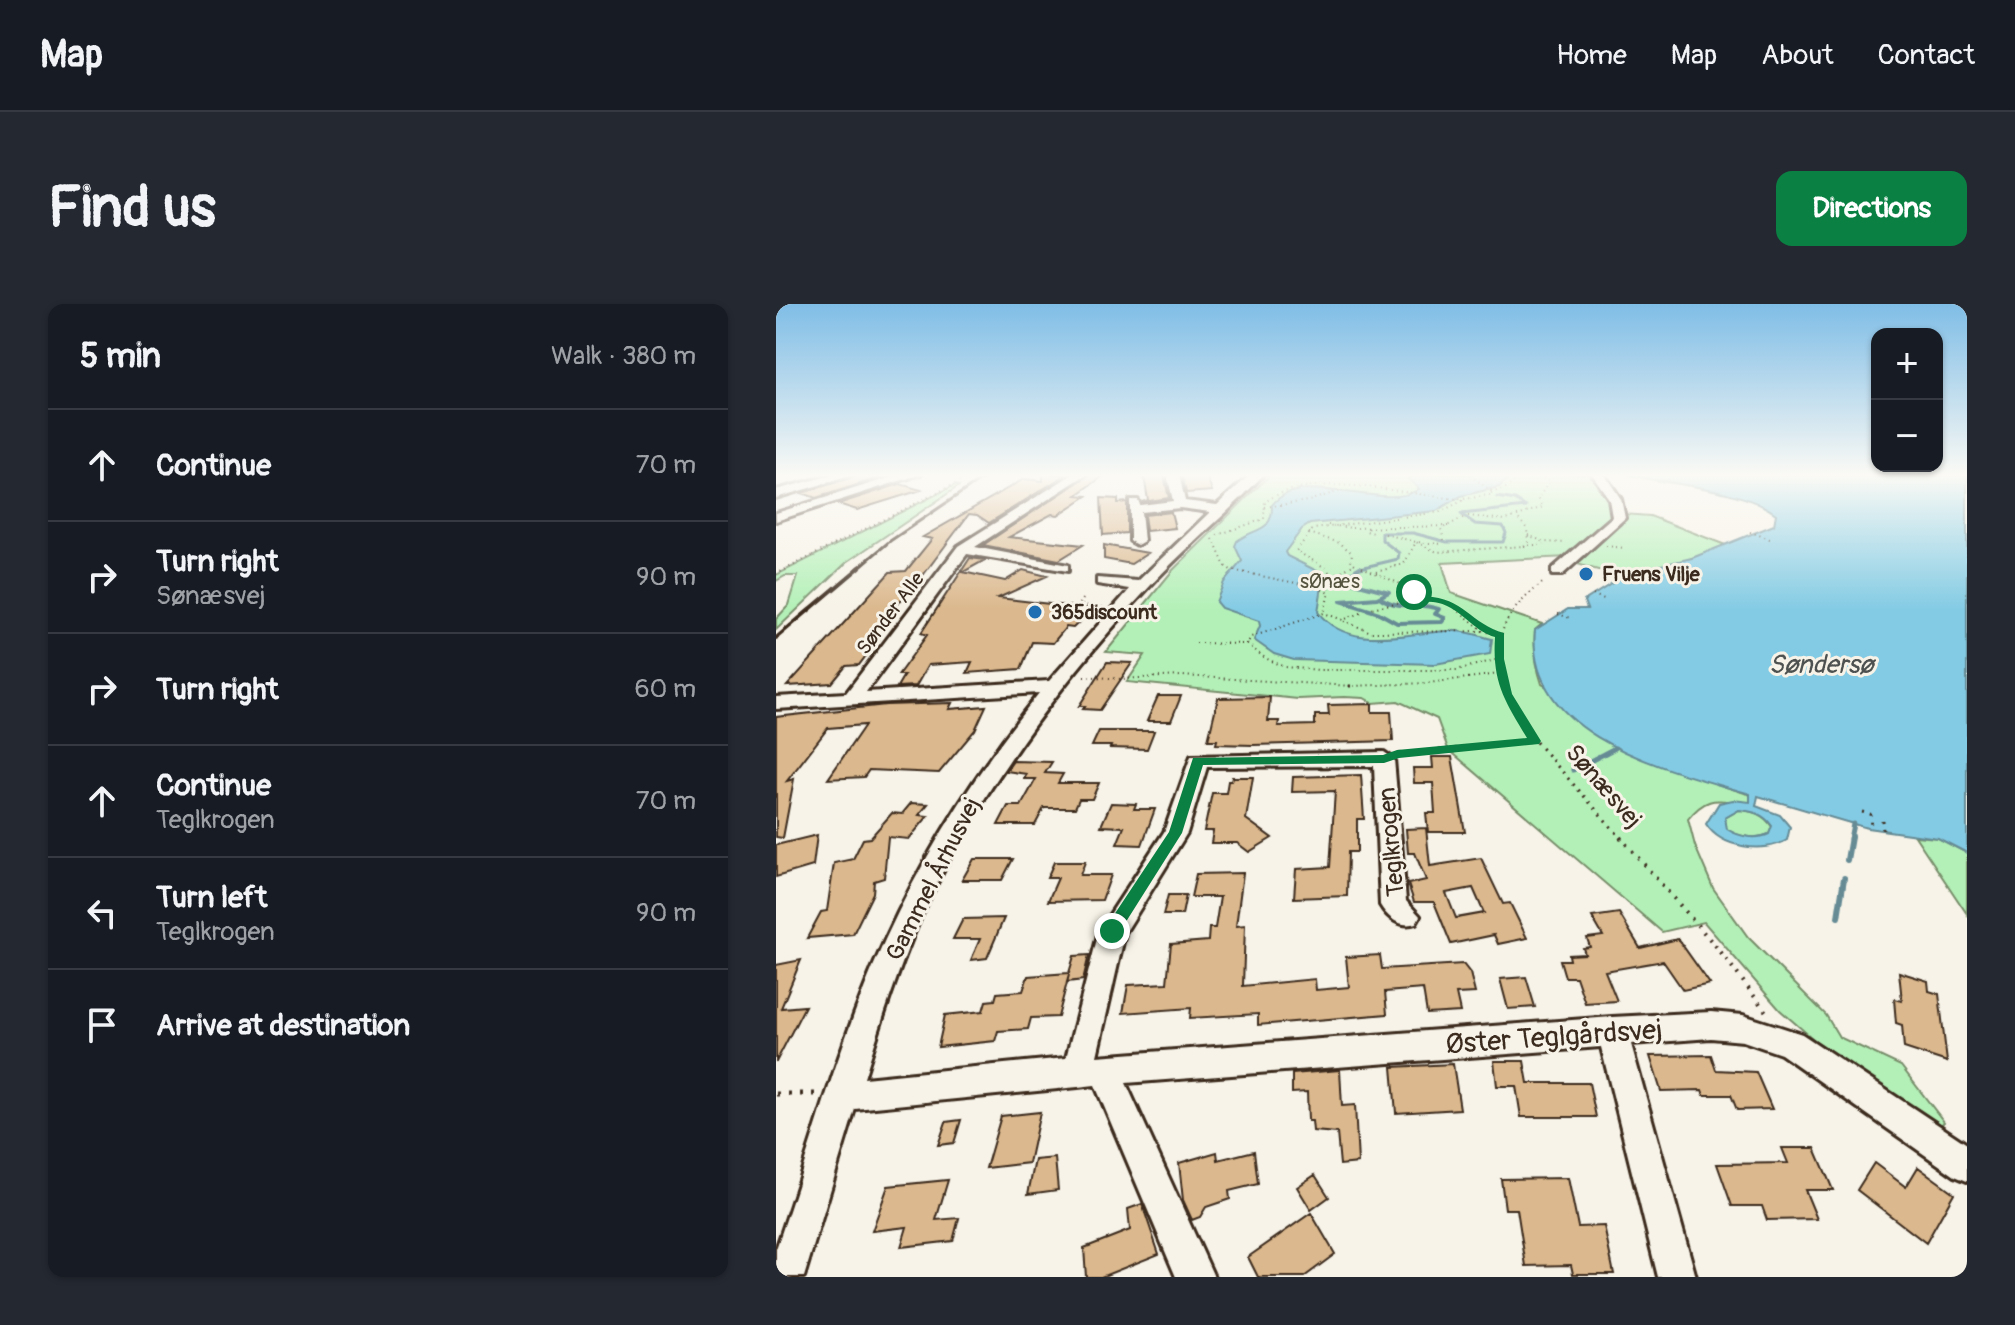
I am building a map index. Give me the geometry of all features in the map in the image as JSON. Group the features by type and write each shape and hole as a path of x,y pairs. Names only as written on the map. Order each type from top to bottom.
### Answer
{"street":[{"name":"Sønder Alle","path":"852,698 963,549 1010,519"},
{"path":"1135,519 1137,541"},
{"name":"Gammel Århusvej","path":"785,1277 887,965 940,855 979,790 1060,680 1141,586 1208,519"},
{"path":"1557,572 1616,519"},
{"path":"963,549 1063,568"},
{"path":"1102,581 1141,586"},
{"path":"776,703 1060,680"},
{"name":"Teglkrogen","path":"1091,1071 1112,931 1175,833 1198,761 1384,759 1393,905 1407,916"},
{"name":"Øster Teglgårdsvej","path":"845,1095 1091,1071 1711,1025 1743,1028 1791,1044 1967,1164"},
{"path":"1612,1030 1677,1277"},
{"path":"1091,1071 1195,1277"}],"path":[{"path":"776,574 884,519"},
{"path":"1263,519 1212,537 1225,566 1231,570 1325,591 1329,593 1324,613"},
{"path":"1328,525 1351,527 1400,519"},
{"path":"1416,542 1443,542 1441,529 1460,519"},
{"path":"1520,519 1525,524 1528,535 1524,546"},
{"path":"1332,576 1326,568 1296,551 1309,533 1317,526 1328,525 1374,533"},
{"path":"1369,525 1448,526"},
{"path":"1366,531 1369,525"},
{"path":"1750,532 1770,539"},
{"path":"1309,533 1340,543 1352,553 1351,561 1355,564 1332,576 1325,591"},
{"path":"1385,534 1416,542 1437,552 1551,543 1590,545"},
{"path":"1528,535 1551,543"},
{"path":"1376,572 1404,564 1416,542"},
{"path":"1362,567 1414,590 1413,598"},
{"name":"Sønæsvej","path":"1557,572 1517,603 1500,635 1501,674 1510,703 1535,741 1720,951 1791,1044"},
{"path":"1593,595 1607,600"},
{"path":"1371,608 1413,598 1449,603 1484,631"},
{"path":"1083,599 1079,605 1121,609"},
{"path":"1247,644 1251,637 1324,613 1343,620 1357,630 1375,633 1448,627 1500,635"},
{"path":"1343,620 1361,613"},
{"path":"1558,614 1570,618"},
{"path":"1196,643 1247,644 1265,658 1285,667 1319,670 1457,670 1499,659"},
{"path":"1060,680 1182,676 1352,686 1428,683 1501,674"},
{"path":"1384,759 1397,754 1535,741"},
{"path":"1862,812 1870,814 1871,828"},
{"path":"1882,820 1883,831"},
{"path":"776,1094 845,1095"}],"green space":[{"path":"887,519 910,519 847,562 776,630 776,619 789,605 798,576 785,576 776,581 776,575"},
{"name":"sØnæs","path":"1225,519 1611,519 1569,557 1442,563 1451,593 1542,624 1535,630 1534,644 1542,684 1714,783 1751,795 1751,802 1711,801 1688,819 1695,846 1713,888 1748,937 1826,1015 1839,1037 1901,1066 1944,1122 1940,1126 1930,1123 1820,1045 1780,1010 1704,922 1662,932 1448,749 1437,719 1398,701 1373,703 1364,698 1344,697 1298,699 1127,682 1145,655 1106,652 1173,570"},
{"path":"1618,519 1659,519 1728,546 1686,560 1630,572 1622,577 1574,563"},
{"path":"1739,810 1762,816 1772,827 1769,834 1748,837 1726,829 1725,818"},
{"path":"1915,836 1938,838 1967,853 1967,914"}],"water":[{"path":"1355,519 1310,524 1302,529 1285,552 1287,556 1321,573 1323,579 1318,612 1330,624 1361,636 1465,632 1492,639 1490,654 1435,664 1294,660 1274,654 1254,640 1259,621 1221,608 1216,602 1224,582 1242,561 1235,546 1237,541 1262,528 1269,520"},
{"name":"Søndersø","path":"1775,519 1967,519 1967,853 1938,838 1867,828 1758,796 1756,806 1780,815 1790,827 1787,840 1767,847 1732,843 1722,839 1706,824 1719,803 1733,800 1750,802 1750,794 1682,774 1609,744 1578,723 1553,698 1538,667 1535,630 1568,609 1587,609 1584,601 1630,572 1692,558 1774,525","holes":["1739,810 1758,814 1772,826 1769,834 1748,837 1727,829 1725,818"]}],"building":[{"path":"954,519 965,519 909,594 868,640 878,640 859,665 846,666 832,683 787,686 890,572 906,571 932,539 923,537"},
{"path":"1022,519 1042,519 1009,537 1083,545 1059,560 983,545"},
{"path":"1102,519 1127,519 1127,533 1103,535"},
{"path":"1145,519 1173,519 1175,528 1146,531"},
{"path":"1104,545 1148,553 1131,564 1104,559"},
{"path":"970,558 985,560 963,572 1005,581 1023,570 1047,576 998,598 1093,609 1073,628 1066,627 1053,643 1032,642 1021,669 967,673 972,662 928,665 916,686 897,687 904,675 898,675 927,635 921,633"},
{"path":"1107,662 1132,663 1100,710 1083,709 1085,706 1079,706"},
{"path":"1158,696 1181,696 1171,721 1147,721"},
{"path":"1270,697 1268,721 1279,721 1278,726 1315,725 1315,715 1329,715 1328,705 1372,704 1372,712 1391,712 1393,741 1253,745 1216,744 1217,740 1208,740 1218,698"},
{"path":"952,703 949,709 986,706 975,730 939,773 869,770 864,777 828,779 865,725 828,728 787,781 794,779 783,838 776,837 776,717 886,705"},
{"path":"1099,731 1154,731 1147,749 1092,746"},
{"path":"1432,757 1452,757 1465,832 1428,832 1426,813 1435,813 1433,783 1414,783 1413,768 1433,768"},
{"path":"1013,761 1052,762 1045,773 1063,774 1058,783 1099,783 1092,799 1079,799 1075,808 1044,808 1035,825 998,825 1008,806 1021,806 1036,779 1024,779 1027,774 1006,771"},
{"path":"1361,775 1364,819 1357,819 1357,852 1348,852 1347,896 1294,898 1296,869 1330,867 1335,791 1292,792 1293,777"},
{"path":"1232,777 1253,777 1246,819 1272,838 1249,852 1237,843 1211,843 1213,831 1204,831 1212,793 1226,793"},
{"path":"911,803 928,804 919,815 928,816 909,839 888,837 884,878 874,881 873,893 853,934 807,938 821,912 827,911 834,863 853,859 863,839 870,838 892,813 902,814"},
{"path":"1111,803 1136,804 1134,809 1155,809 1142,845 1117,844 1124,827 1101,826"},
{"path":"1426,828 1430,866 1481,858 1503,904 1510,903 1527,938 1498,944 1494,935 1451,944 1434,902 1414,902 1408,884 1426,880 1415,853 1408,853 1406,829","holes":["1473,888 1484,913 1456,918 1446,893"]},
{"path":"817,835 813,866 776,877 776,845"},
{"path":"974,859 1013,859 1002,880 962,880"},
{"path":"1054,862 1085,862 1080,875 1111,875 1102,900 1048,901 1058,878 1047,878"},
{"path":"1243,873 1236,926 1245,925 1243,986 1315,979 1316,990 1349,987 1346,957 1380,955 1382,969 1463,964 1470,973 1475,993 1456,994 1460,1012 1427,1014 1423,989 1385,992 1387,1014 1258,1025 1258,1014 1190,1018 1191,1008 1123,1013 1128,985 1167,983 1171,944 1208,941 1209,928 1215,928 1220,897 1191,897 1196,874"},
{"path":"1168,895 1186,895 1182,915 1163,915"},
{"path":"1619,913 1640,948 1678,939 1710,984 1683,990 1663,961 1605,971 1617,1001 1585,1003 1576,977 1565,977 1560,960 1570,960 1569,955 1585,954 1583,948 1590,947 1587,938 1603,936 1592,917"},
{"path":"1004,918 987,958 971,960 980,939 953,939 963,919"},
{"path":"1089,955 1083,980 1067,982 1058,1017 1031,1018 1028,1029 998,1031 995,1041 938,1047 945,1015 983,1011 986,1001 995,1000 997,993 1023,991 1028,976 1069,973 1074,956"},
{"path":"801,960 781,1008 805,1006 776,1062 776,965"},
{"path":"1899,972 1928,981 1929,991 1939,994 1947,1062 1904,1048 1902,1025 1896,1023 1894,999 1902,1001"},
{"path":"1526,977 1535,1007 1508,1009 1500,979"},
{"path":"1711,1055 1716,1070 1756,1072 1772,1109 1737,1110 1731,1095 1704,1095 1702,1090 1661,1091 1650,1056"},
{"path":"1494,1061 1524,1061 1528,1083 1589,1083 1596,1117 1521,1117 1516,1086 1497,1086"},
{"path":"1453,1064 1460,1109 1396,1113 1392,1067"},
{"path":"1340,1070 1342,1106 1355,1105 1358,1163 1340,1165 1337,1133 1313,1131 1312,1121 1308,1121 1307,1092 1292,1093 1292,1074"},
{"path":"1040,1112 1029,1163 986,1168 1001,1116"},
{"path":"961,1120 954,1143 938,1145 946,1122"},
{"path":"1782,1148 1815,1148 1833,1190 1805,1190 1817,1219 1767,1220 1762,1206 1732,1206 1717,1164 1788,1163"},
{"path":"1254,1151 1258,1184 1229,1191 1230,1199 1206,1207 1200,1217 1192,1220 1183,1200 1179,1163 1217,1152 1218,1160"},
{"path":"1055,1158 1058,1190 1028,1194 1035,1160"},
{"path":"1874,1163 1906,1187 1918,1167 1954,1193 1926,1243 1857,1190"},
{"path":"1315,1175 1329,1197 1311,1210 1297,1187"},
{"path":"1568,1178 1578,1227 1604,1226 1614,1274 1573,1274 1571,1265 1526,1266 1517,1209 1505,1209 1501,1179"},
{"path":"948,1180 936,1220 959,1218 953,1241 901,1247 907,1227 872,1231 888,1186"},
{"path":"1142,1204 1159,1254 1101,1277 1086,1277 1084,1248 1130,1230 1128,1209"},
{"path":"1311,1213 1335,1254 1304,1277 1258,1277 1248,1257"}],"waterway":[{"path":"1358,569 1398,559 1399,553 1382,540 1382,533 1413,533 1447,542 1503,542 1506,533 1503,526 1475,524 1469,519"},
{"path":"1358,569 1347,576 1355,583 1389,592 1377,598 1341,601 1379,613 1397,623 1442,622 1445,618 1435,614 1439,609 1395,604 1381,598"},
{"path":"1573,770 1615,748"},
{"path":"1850,839 1853,824"},
{"path":"1847,860 1851,837"},
{"path":"1838,917 1844,878"}],"railway":[{"path":"857,569 922,519"},
{"path":"776,638 860,567"}],"place":[{"name":"Fruens Vilje","path":"1586,574"},
{"name":"365discount","path":"1035,612"}],"route":[{"path":"1112,931 1175,833 1198,761 1384,759 1397,754 1535,741 1506,694 1499,659 1500,635 1484,631 1461,609 1440,599 1413,598 1414,592"}]}
